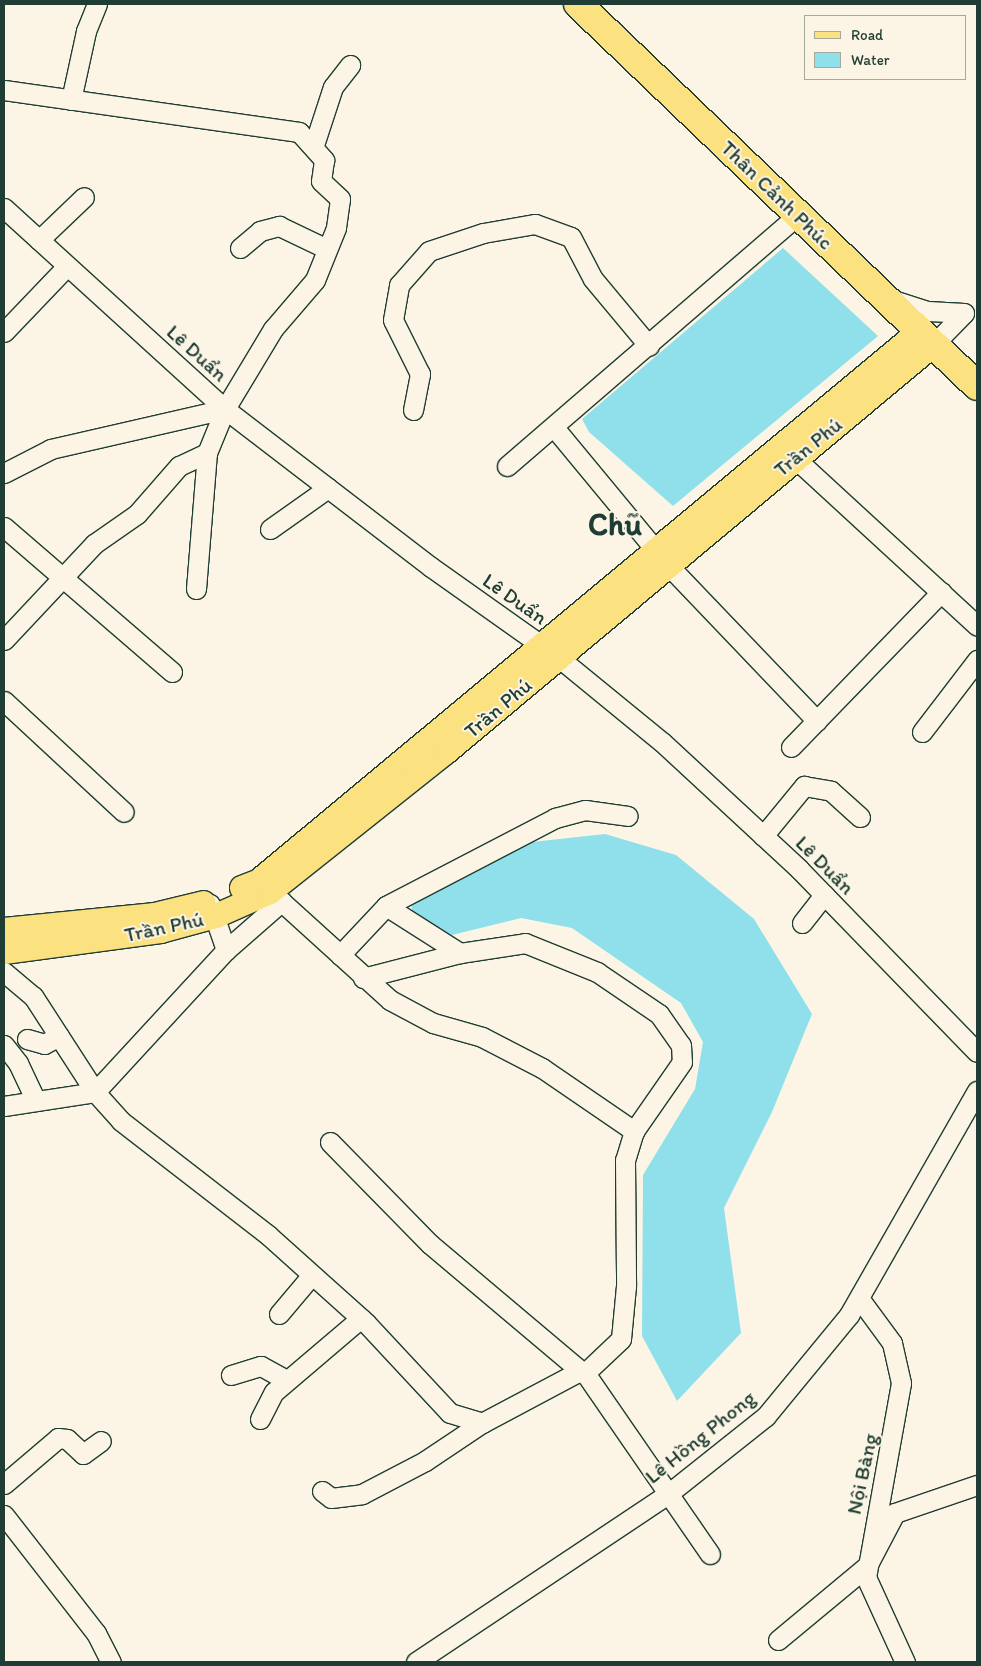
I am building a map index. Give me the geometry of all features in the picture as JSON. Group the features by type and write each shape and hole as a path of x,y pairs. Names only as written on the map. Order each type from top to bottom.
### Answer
{"highway":[{"name":"Thân Cảnh Phúc","path":"578,4 977,386"}],"main road":[{"name":"Trần Phú","path":"4,952 161,931 212,908 270,891 550,651 927,338"},
{"name":"Trần Phú","path":"4,930 212,908"}],"street":[{"path":"71,100 86,31 97,4"},
{"path":"314,145 333,87 350,65"},
{"path":"4,90 299,132 314,145 324,160 321,181 340,199 336,228 325,248 315,280 273,329 225,409 207,453 196,589"},
{"path":"39,240 84,197"},
{"name":"Lê Duẩn","path":"4,208 225,409 328,488 550,651 662,742 824,895 977,1052"},
{"path":"507,466 649,346 798,215"},
{"path":"413,410 420,374 393,320 399,285 429,251 484,232 535,224 571,237 593,279 649,346"},
{"path":"240,248 260,231 279,226 325,248"},
{"path":"4,332 67,266"},
{"path":"884,297 928,311 971,311"},
{"path":"927,338 971,311"},
{"path":"4,473 51,449 225,409"},
{"path":"557,431 662,557 817,720"},
{"path":"788,452 977,626"},
{"path":"4,640 94,544 137,514 179,466 207,453"},
{"path":"270,529 328,488"},
{"path":"4,528 61,579 172,672"},
{"path":"791,747 941,592"},
{"path":"922,732 977,660"},
{"path":"4,701 124,812"},
{"path":"762,836 804,786 831,791 860,817"},
{"path":"340,955 386,906 566,814 596,810 628,816"},
{"path":"270,891 363,978 415,1015 482,1037 542,1068 634,1131"},
{"name":"Trần Phú","path":"95,1092 226,950 270,891"},
{"path":"802,923 824,895"},
{"path":"386,906 460,953"},
{"path":"212,908 226,950"},
{"path":"322,1491 331,1498 362,1494 424,1461 482,1423 583,1372 617,1346 623,1331 624,1168 634,1131 682,1062 681,1045 668,1023 597,972 556,952 525,943 460,953 363,978"},
{"path":"4,972 33,996 95,1092 121,1121 260,1229 361,1318 431,1398 450,1413 482,1423"},
{"path":"27,1039 44,1044 58,1036"},
{"path":"4,1045 18,1063 36,1101"},
{"name":"Lê Hồng Phong","path":"416,1662 668,1494 766,1416 859,1298 977,1091"},
{"path":"4,1106 95,1092"},
{"path":"330,1142 430,1244 583,1372 710,1554"},
{"path":"279,1314 312,1276"},
{"name":"Nội Bàng","path":"859,1298 892,1343 902,1383 867,1566 875,1602 905,1662"},
{"path":"260,1419 283,1378 361,1318"},
{"path":"231,1375 261,1366 283,1378"},
{"path":"4,1484 58,1438 67,1439 83,1454 101,1441"},
{"path":"778,1640 867,1566 895,1512 977,1485"},
{"path":"4,1515 96,1633 111,1662"}],"water":[{"path":"783,248 878,336 673,506 589,432 582,419"},
{"path":"605,834 676,855 754,919 812,1014 772,1112 724,1208 741,1333 677,1401 642,1336 643,1175 695,1089 703,1042 681,1003 572,928 521,918 452,935 413,914 410,900 523,843"}],"district":[{"name":"Chũ","path":"615,525"}]}
